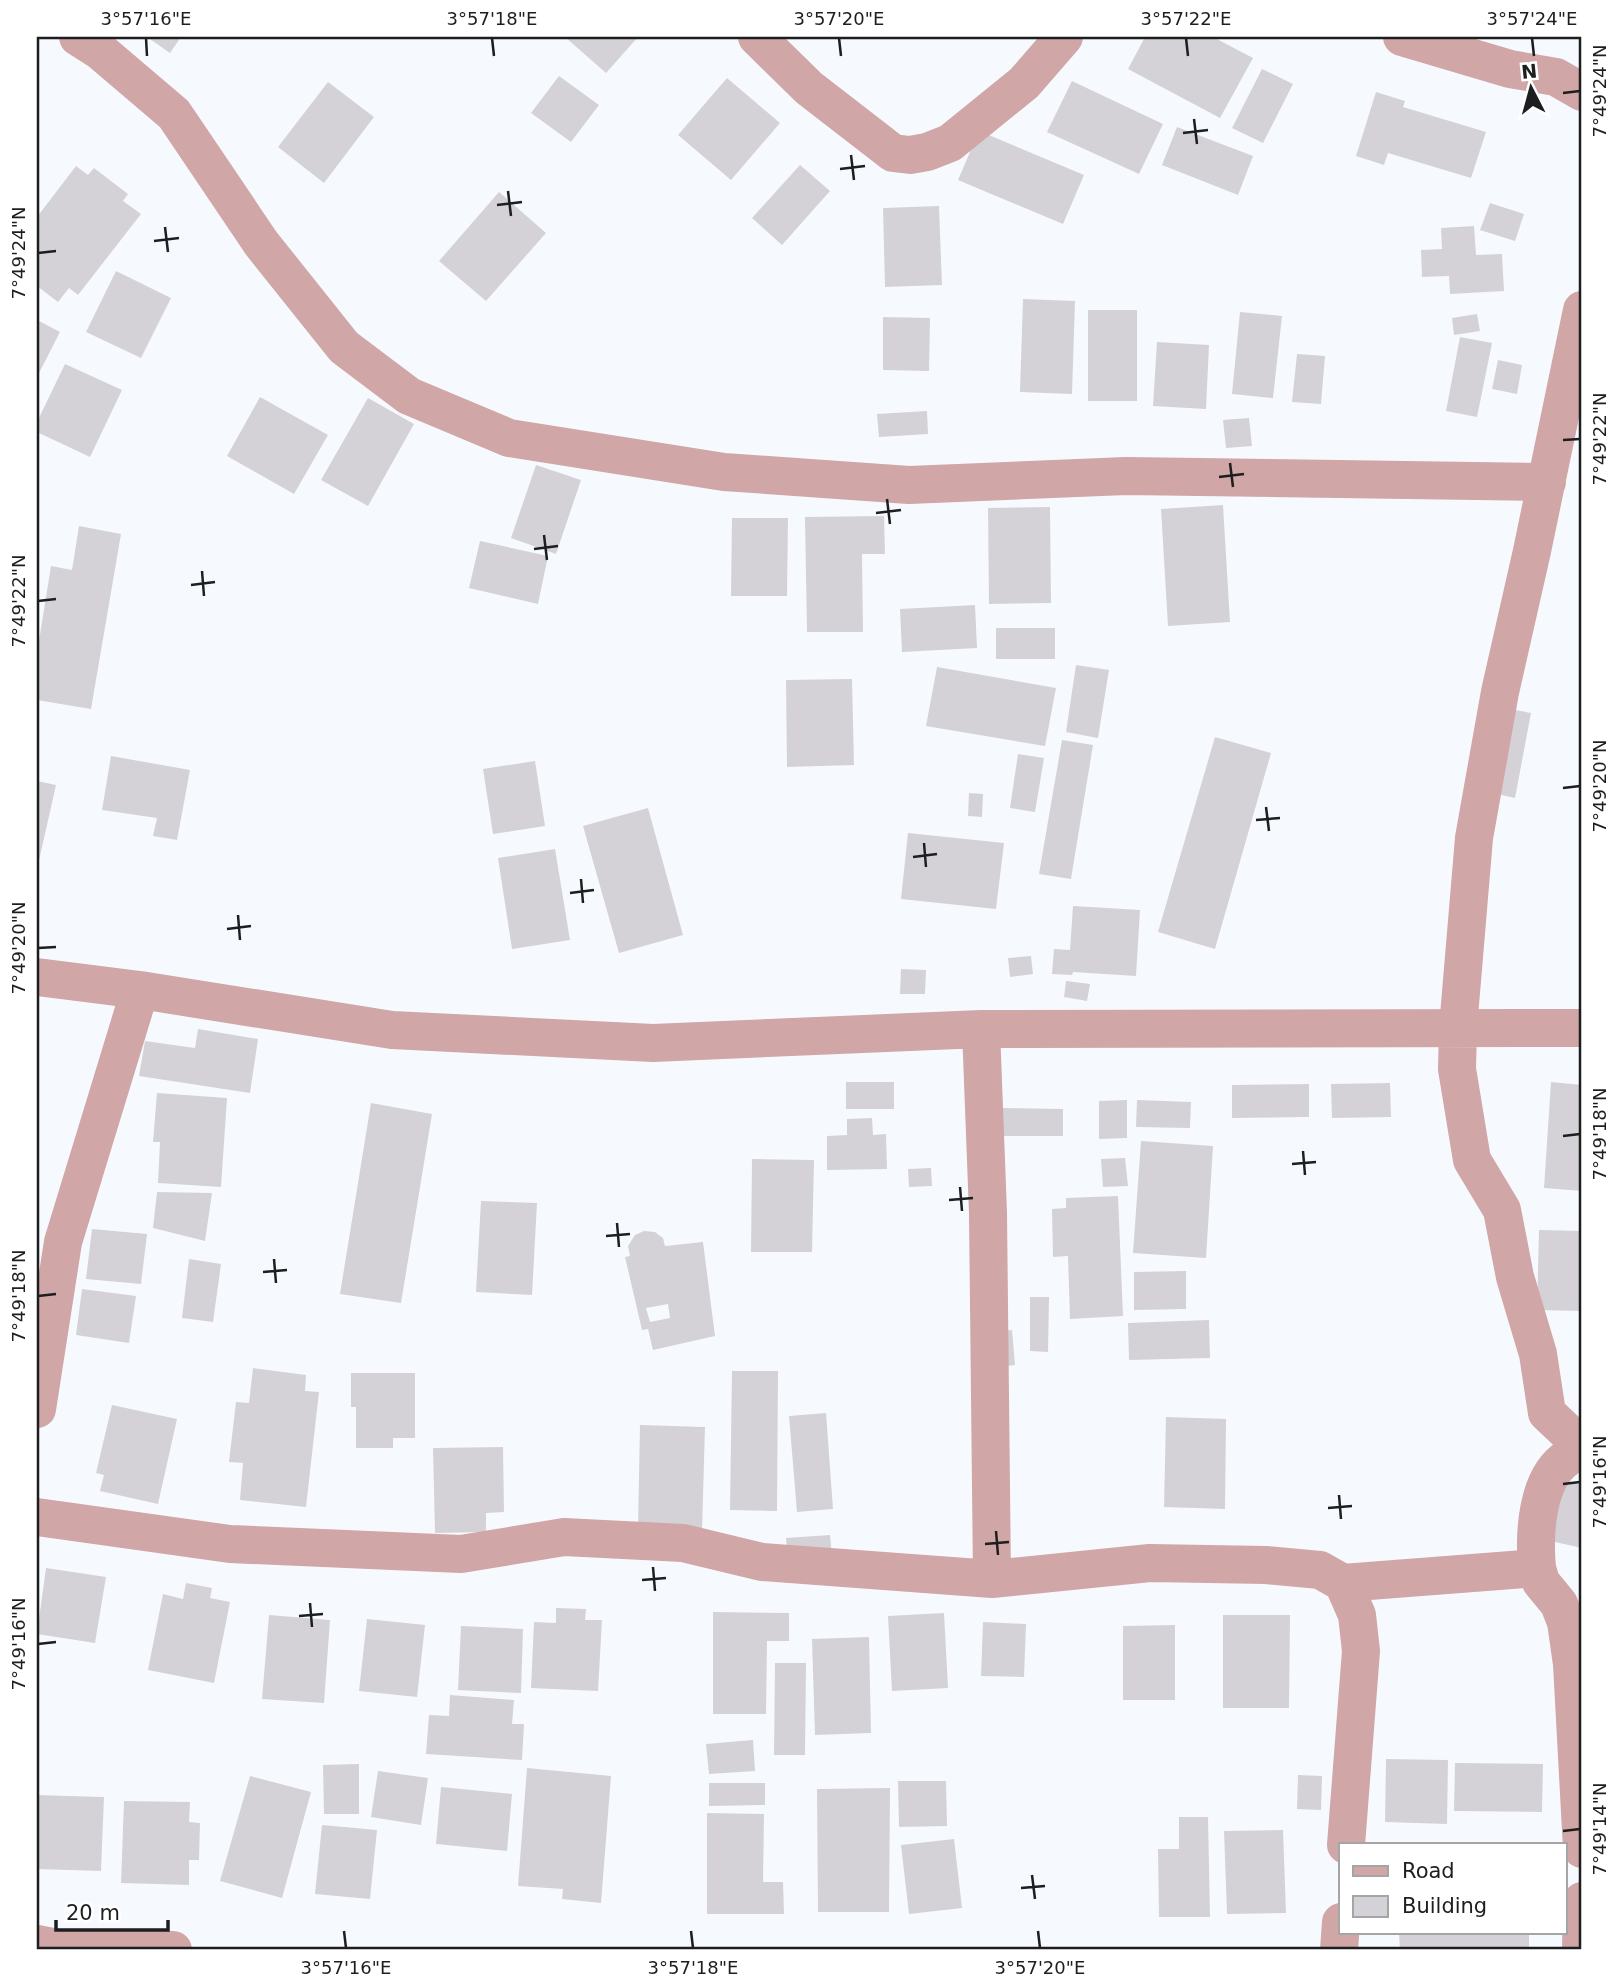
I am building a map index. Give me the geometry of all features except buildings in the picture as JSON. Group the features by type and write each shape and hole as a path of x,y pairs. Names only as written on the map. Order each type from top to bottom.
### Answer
{"street":[{"path":"78,37 100,51 174,114 261,243 344,347 409,396 509,439 724,471 909,485 1126,476 1547,482"},
{"path":"757,37 809,88 893,153 910,155 950,143 1024,83 1064,37"},
{"path":"1402,37 1510,69 1556,77 1582,92"},
{"path":"1550,1478 1545,1430 1547,1413 1538,1354 1515,1277 1502,1210 1472,1160 1457,1069 1458,1028 1474,838 1500,692 1547,482 1568,448 1582,310"},
{"path":"37,977 140,990 392,1030 653,1043 981,1029 1582,1028"},
{"path":"37,1409 63,1242 140,990"},
{"path":"981,1029 988,1213 992,1579"},
{"path":"1547,1413 1582,1448 1567,1458 1550,1478 1538,1511 1534,1540 1541,1582 1559,1604 1566,1622 1580,1746 1582,1849"},
{"path":"37,1517 230,1544 407,1552 461,1554 564,1537 683,1543 762,1562 992,1579 1150,1563 1320,1570 1343,1583 1537,1568"},
{"path":"1343,1583 1357,1615 1361,1651 1346,1843"},
{"path":"1581,1950 1582,1900"},
{"path":"37,1944 57,1948 173,1950"}]}
